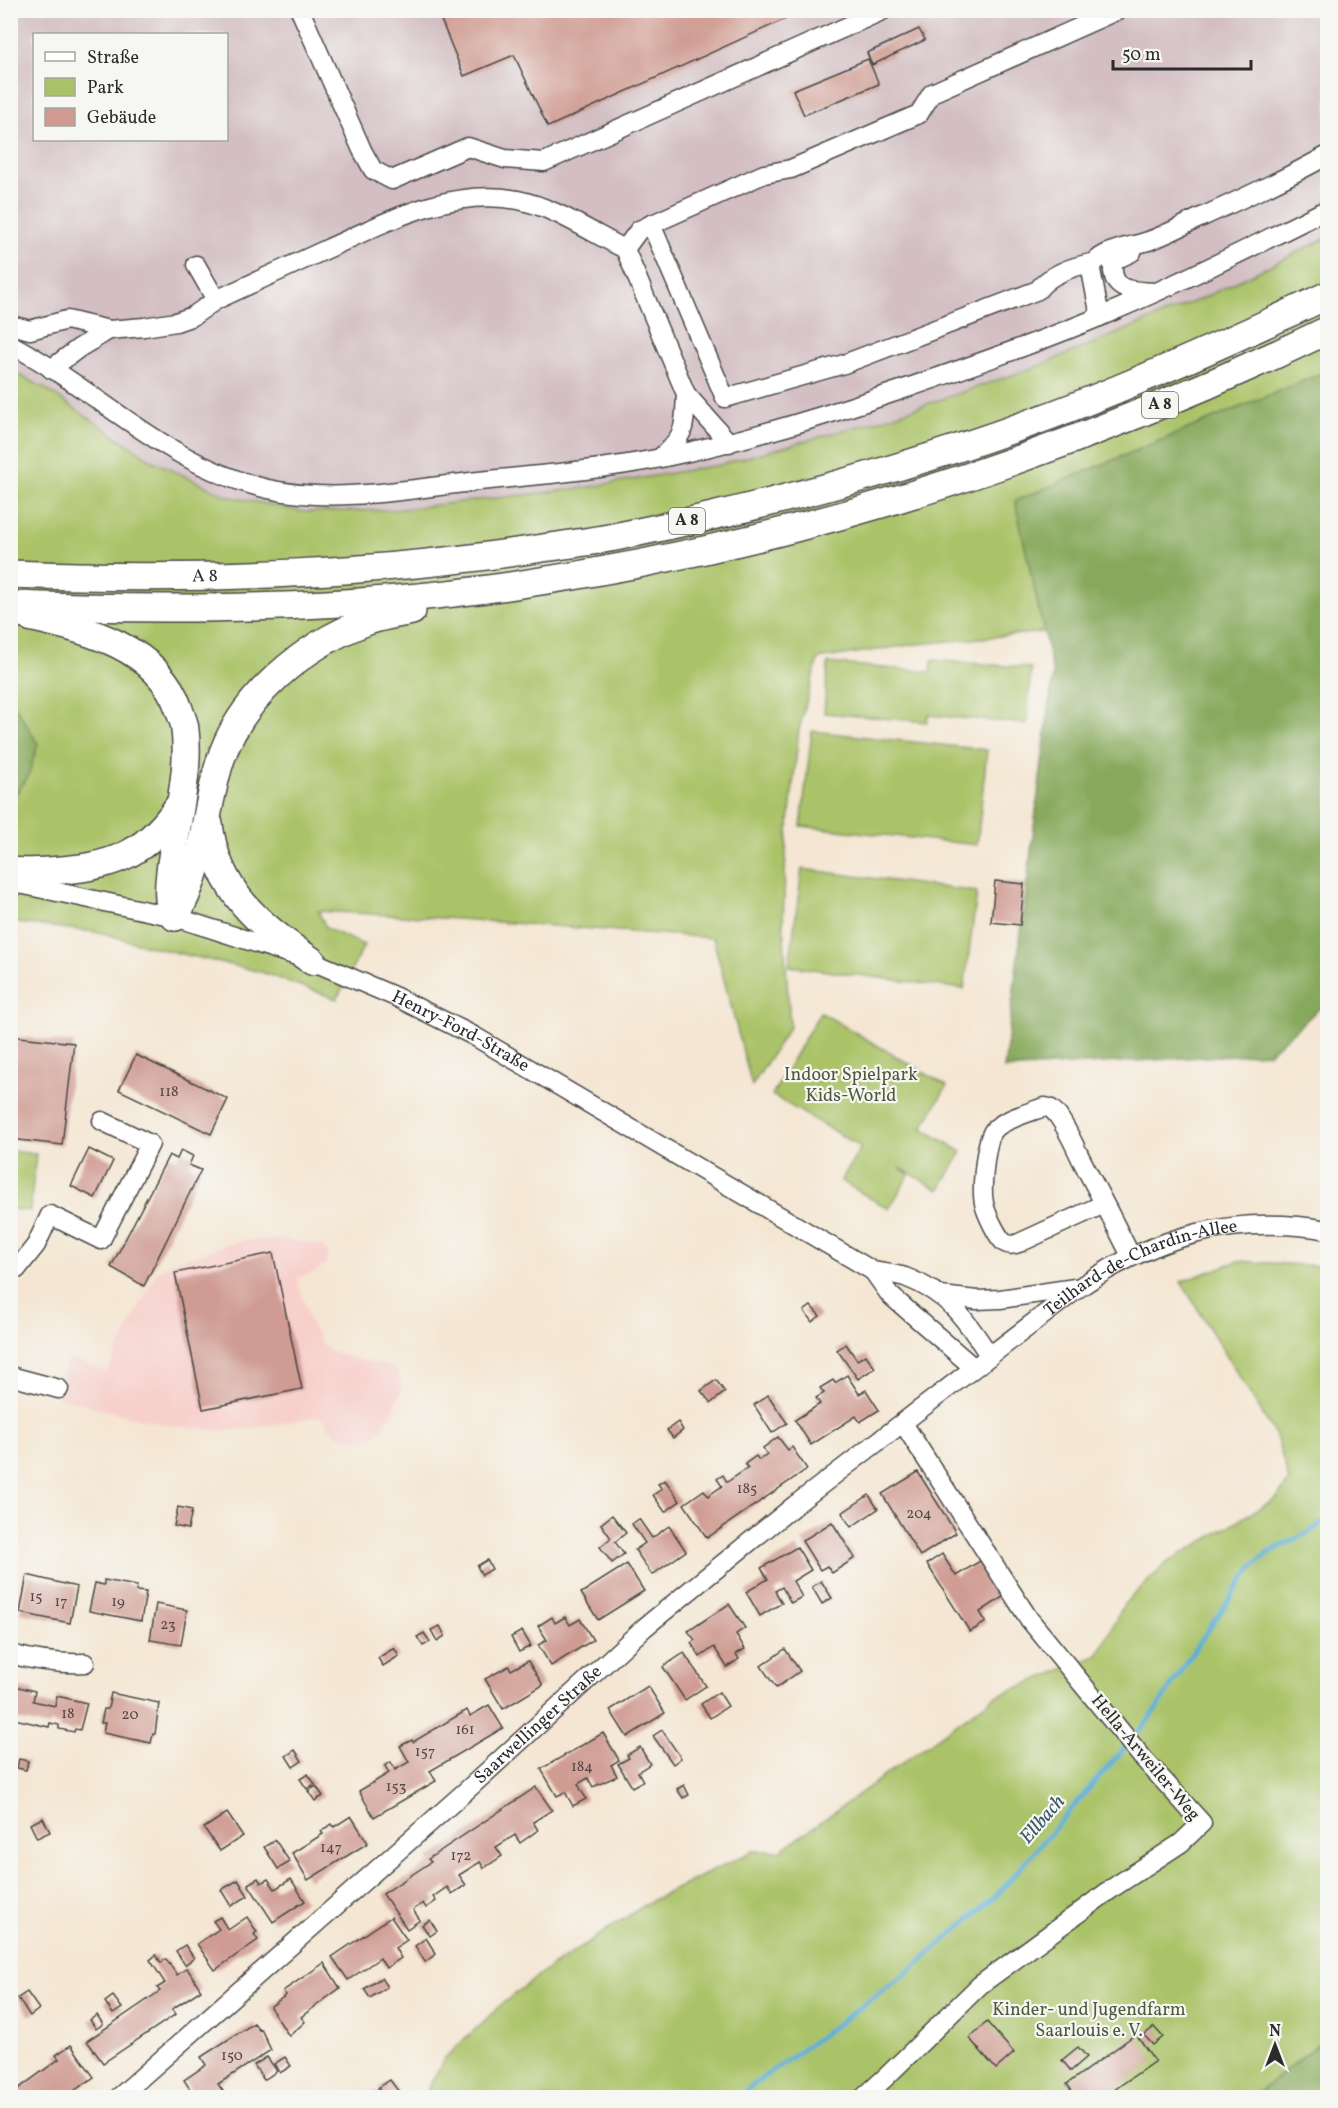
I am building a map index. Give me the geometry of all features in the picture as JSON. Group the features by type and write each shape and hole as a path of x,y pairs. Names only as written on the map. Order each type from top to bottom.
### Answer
{"highway":[{"name":"A 8","path":"10,574 97,578 223,578 355,570 498,555 622,536 849,482 962,447 1155,373 1257,329 1328,295"},
{"name":"A 8","path":"10,605 223,609 373,600 507,586 626,567 747,541 857,512 988,471 1169,401 1328,330"},
{"path":"175,917 185,900 195,871 219,763 233,732 257,695 292,662 331,638 369,621 507,586"},
{"path":"10,614 98,634 134,653 159,674 175,699 185,728 185,779 172,861 169,900 175,917"},
{"path":"10,871 26,873 92,868 120,858 148,842 168,822 180,804"},
{"path":"208,812 212,845 222,874 234,892 259,921 312,961"}],"street":[{"path":"300,10 362,150 373,170 392,180 468,147 504,159 544,162 884,10"},
{"path":"625,249 639,230 651,224 764,174 791,169 919,114 932,93 1118,10"},
{"path":"651,224 725,398 815,373 873,353 1038,290 1045,280 1092,263 1129,245 1144,242 1268,186 1328,155"},
{"path":"10,325 30,330 68,320 109,330 176,322 193,316 216,300 425,207 456,200 497,198 530,203 625,249 686,394 729,443"},
{"path":"10,344 165,446 203,467 242,482 292,493 342,495 381,492 615,466 729,443 840,411 1100,317 1328,209"},
{"path":"1144,242 1132,253 1115,260 1112,272 1115,282 1120,287 1156,292"},
{"path":"1092,263 1092,280 1100,317"},
{"path":"196,264 216,300"},
{"path":"51,369 79,348 109,330"},
{"path":"660,458 677,443 683,432 686,394"},
{"name":"Henry-Ford-Straße","path":"10,882 175,917 312,961 396,997 474,1036 873,1272 904,1277 941,1296 960,1312 989,1355"},
{"path":"1104,1204 1018,1243 1006,1244 983,1201 985,1169 992,1133 1006,1122 1044,1107 1050,1108 1059,1118 1104,1204 1131,1256"},
{"path":"10,1269 17,1269 36,1245 50,1215 101,1240 150,1144 102,1121"},
{"name":"Teilhard-de-Chardin-Allee","path":"973,1367 1080,1287 1131,1256 1161,1243 1191,1234 1233,1226 1271,1224 1328,1230"},
{"name":"Henry-Ford-Straße","path":"873,1272 890,1295 973,1367"},
{"path":"941,1296 977,1300 1000,1299 1080,1287"},
{"name":"Saarwellinger Straße","path":"118,2097 458,1798 645,1628 795,1505 973,1367"},
{"path":"10,1376 59,1389"},
{"name":"Hella-Arweiler-Weg","path":"863,2097 886,2078 980,1985 1114,1887 1181,1843 1202,1823 1142,1757 1029,1619 903,1423"},
{"path":"10,1654 54,1663 85,1663"}],"shaded area":[{"path":"10,11 1327,11 1327,238 1201,299 1036,367 883,419 719,465 584,488 394,510 304,512 227,496 153,461 44,388 11,370"},
{"path":"285,1239 320,1245 329,1254 325,1265 315,1272 298,1278 311,1325 327,1350 363,1361 391,1366 399,1375 401,1390 391,1415 377,1434 366,1441 337,1436 320,1416 259,1427 220,1431 172,1426 57,1397 68,1357 107,1372 156,1273 174,1261 245,1240"}],"green space":[{"path":"1327,238 1327,371 1015,501 1044,632 909,645 818,659 799,729 786,851 783,921 790,1026 752,1086 713,938 318,911 326,928 364,945 337,999 261,972 144,945 103,933 11,922 11,800 28,777 16,707 11,703 10,370 44,388 153,461 227,496 304,512 394,510 584,488 719,465 883,419 1036,367 1201,299"},
{"path":"1327,371 1327,1002 1269,1053 1004,1069 1053,674 1015,501"},
{"path":"932,660 1031,668 1027,724 928,715 927,722 824,713 828,663 931,672"},
{"path":"11,703 16,707 38,744 28,777 11,800"},
{"path":"812,731 987,750 977,845 801,826"},
{"path":"802,869 977,892 964,989 789,966"},
{"name":"Indoor Spielpark Kids-World","path":"820,1012 947,1086 922,1128 962,1152 939,1190 899,1167 909,1175 889,1209 841,1181 861,1147 772,1095"},
{"path":"11,1151 36,1154 30,1211 11,1209"},
{"name":"Kinder- und Jugendfarm Saarlouis e. V.","path":"1238,1261 1319,1266 1327,1269 1327,2037 1253,2097 423,2098 444,2059 504,2002 552,1966 651,1901 753,1851 780,1851 994,1697 1098,1655 1124,1604 1169,1561 1277,1498 1289,1480 1276,1436 1181,1282"},
{"path":"1327,2037 1327,2097 1253,2097 1257,2094"}],"building":[{"path":"437,10 805,10 548,127 514,55 464,76"},
{"path":"919,29 925,40 872,65 867,53"},
{"path":"868,59 879,84 804,115 793,90"},
{"path":"995,881 1024,884 1020,925 991,922"},
{"path":"10,1036 74,1043 62,1145 10,1139"},
{"path":"136,1055 228,1099 211,1134 119,1090"},
{"path":"89,1149 113,1161 95,1198 71,1186"},
{"path":"181,1150 193,1156 189,1165 201,1170 144,1286 111,1267 169,1155 177,1159"},
{"path":"273,1253 302,1389 203,1409 175,1273"},
{"path":"811,1306 820,1316 812,1322 804,1311"},
{"path":"846,1344 857,1360 866,1355 875,1368 858,1379 837,1350"},
{"path":"847,1375 859,1394 866,1390 879,1410 860,1422 856,1416 811,1445 795,1420 820,1404 816,1398 824,1393 820,1388 833,1380 835,1383"},
{"path":"716,1380 725,1392 711,1403 701,1391"},
{"path":"768,1395 787,1423 772,1433 754,1405"},
{"path":"678,1422 683,1430 673,1438 667,1430"},
{"path":"778,1437 788,1450 792,1447 807,1469 707,1538 684,1504 704,1490 708,1496 722,1486 717,1479 723,1475 727,1482 748,1468 745,1464 756,1456 759,1460 767,1454 763,1448"},
{"path":"918,1472 956,1533 920,1556 882,1494"},
{"path":"665,1480 680,1501 665,1512 653,1495 662,1489 658,1484"},
{"path":"869,1495 878,1509 851,1527 842,1513"},
{"path":"178,1507 192,1510 188,1529 174,1526"},
{"path":"612,1515 626,1533 615,1542 624,1554 612,1563 600,1547 611,1538 601,1524"},
{"path":"639,1519 652,1538 669,1526 686,1551 652,1575 635,1550 645,1543 632,1524"},
{"path":"832,1522 855,1558 832,1573 827,1566 820,1570 802,1541"},
{"path":"797,1547 811,1570 793,1581 802,1597 791,1603 782,1587 775,1591 782,1603 760,1616 746,1592 768,1579 761,1568"},
{"path":"942,1554 956,1576 983,1559 1006,1595 980,1612 986,1622 970,1632 927,1564"},
{"path":"487,1560 492,1569 482,1575 477,1566"},
{"path":"627,1564 644,1591 598,1620 581,1593"},
{"path":"27,1575 77,1587 70,1623 20,1613"},
{"path":"10,1576 14,1577 12,1591 10,1591"},
{"path":"104,1580 137,1586 136,1591 146,1592 141,1621 89,1611 95,1583 104,1585"},
{"path":"821,1581 832,1598 822,1604 812,1587"},
{"path":"156,1604 187,1610 181,1645 150,1640"},
{"path":"729,1604 745,1628 736,1634 745,1649 736,1654 739,1659 727,1667 714,1647 700,1657 691,1643 695,1640 688,1631"},
{"path":"552,1617 555,1623 565,1617 570,1625 580,1619 593,1640 551,1666 538,1645 547,1640 538,1626"},
{"path":"440,1626 445,1636 437,1641 431,1630"},
{"path":"522,1631 531,1646 519,1652 511,1637"},
{"path":"424,1633 430,1642 423,1646 417,1637"},
{"path":"394,1648 399,1656 383,1666 378,1658"},
{"path":"785,1649 800,1671 776,1688 761,1666"},
{"path":"684,1653 706,1686 685,1700 663,1667"},
{"path":"528,1661 543,1685 503,1709 485,1679 509,1666 511,1670"},
{"path":"10,1685 35,1691 33,1701 55,1706 57,1696 87,1703 80,1730 75,1729 74,1732 59,1729 59,1725 50,1723 49,1727 10,1718"},
{"path":"648,1686 665,1713 627,1737 610,1710"},
{"path":"719,1692 728,1706 710,1718 701,1704"},
{"path":"111,1693 159,1703 155,1734 153,1734 151,1743 103,1733 105,1723 101,1723 104,1709 108,1709"},
{"path":"489,1705 503,1728 430,1771 436,1781 374,1817 359,1791 389,1773 385,1766 391,1762 395,1770 409,1762 400,1746 412,1740 413,1742 467,1710 470,1716"},
{"path":"662,1730 681,1758 673,1764 653,1736"},
{"path":"603,1733 619,1760 611,1765 617,1776 593,1787 588,1778 578,1784 586,1799 573,1806 565,1792 557,1796 541,1769"},
{"path":"640,1747 650,1764 638,1772 643,1781 632,1787 618,1764 629,1758 627,1755"},
{"path":"295,1750 302,1761 293,1767 286,1756"},
{"path":"19,1759 28,1761 26,1770 17,1768"},
{"path":"308,1774 315,1784 307,1789 300,1779"},
{"path":"684,1785 689,1795 683,1798 677,1789"},
{"path":"316,1786 323,1796 315,1801 308,1791"},
{"path":"536,1787 552,1810 533,1822 538,1830 520,1843 515,1835 496,1847 502,1856 484,1868 480,1862 459,1875 466,1885 452,1894 447,1887 433,1897 436,1901 426,1908 423,1903 413,1910 420,1920 407,1929 383,1894 431,1862 428,1859"},
{"path":"227,1813 243,1836 220,1851 204,1828"},
{"path":"351,1816 368,1843 308,1880 292,1853 323,1834 321,1831 332,1824 334,1827"},
{"path":"43,1818 50,1832 37,1838 30,1824"},
{"path":"275,1840 290,1862 278,1869 264,1847"},
{"path":"258,1878 261,1883 268,1879 275,1889 291,1879 305,1901 273,1922 248,1884"},
{"path":"238,1880 248,1896 231,1906 221,1890"},
{"path":"220,1917 228,1930 247,1917 257,1932 254,1934 258,1940 215,1970 197,1944 219,1929 213,1921"},
{"path":"391,1917 407,1940 395,1948 401,1958 386,1968 380,1958 348,1980 332,1957"},
{"path":"430,1920 437,1931 430,1936 422,1925"},
{"path":"426,1938 436,1954 425,1962 415,1946"},
{"path":"185,1945 194,1958 185,1965 176,1951"},
{"path":"156,1955 161,1963 166,1959 177,1975 187,1968 201,1990 172,2009 176,2014 103,2063 87,2041 160,1991 157,1988 165,1983 150,1960"},
{"path":"324,1963 340,1988 301,2017 305,2022 289,2036 270,2007 286,1995 283,1991"},
{"path":"381,1978 387,1987 370,1998 364,1989"},
{"path":"27,1992 39,2009 30,2016 18,1998"},
{"path":"113,1996 122,2008 113,2014 105,2002"},
{"path":"97,2015 103,2024 96,2029 90,2020"},
{"path":"987,2022 1014,2053 996,2069 969,2038"},
{"path":"254,2023 259,2030 261,2029 271,2050 218,2084 227,2097 195,2097 184,2080 206,2065 201,2057"},
{"path":"1154,2027 1163,2037 1153,2045 1144,2035"},
{"path":"1136,2034 1155,2061 1104,2097 1076,2097 1067,2084"},
{"path":"71,2045 94,2077 65,2097 18,2097 14,2092 59,2059 56,2055"},
{"path":"1078,2047 1087,2057 1071,2071 1062,2060"},
{"path":"267,2057 277,2071 264,2080 254,2065"},
{"path":"285,2057 291,2066 280,2073 274,2064"},
{"path":"10,2066 18,2077 10,2082"},
{"path":"390,2080 402,2096 385,2097 378,2088"},
{"path":"375,2090 380,2097 365,2097"}],"waterway":[{"name":"Ellbach","path":"735,2098 906,1974 997,1895 1152,1716 1194,1650 1252,1567 1268,1553 1309,1532 1328,1519"}]}
